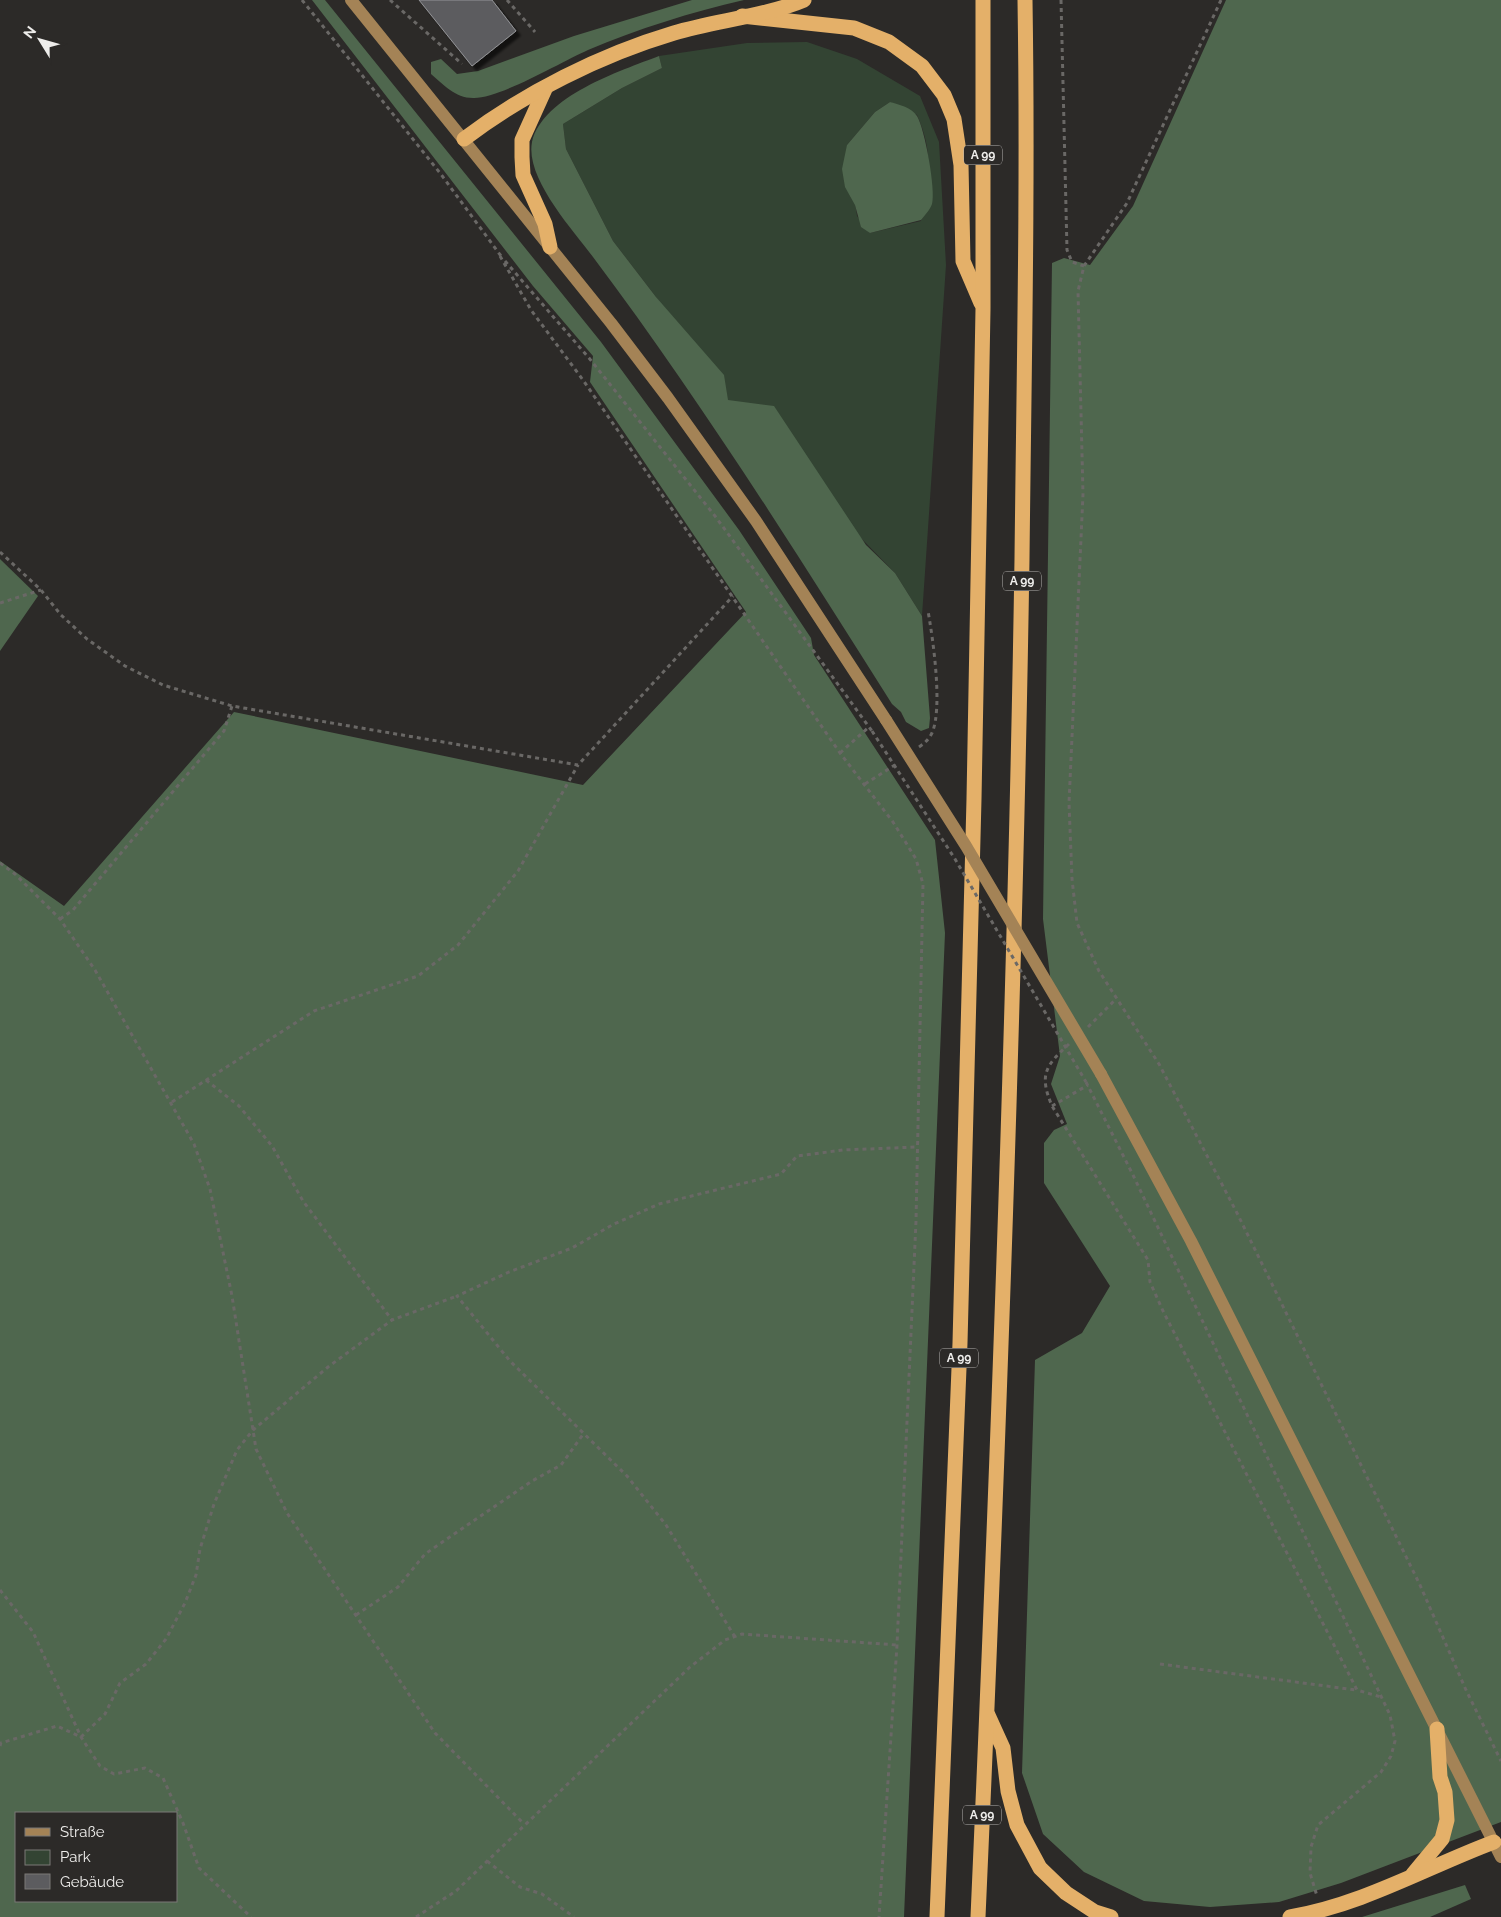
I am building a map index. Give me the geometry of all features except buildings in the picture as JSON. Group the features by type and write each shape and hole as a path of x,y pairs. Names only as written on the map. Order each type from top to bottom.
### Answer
{"highway":[{"path":"464,139 546,87 639,45 674,33 804,0"},
{"name":"A 99","path":"937,1917 960,1344 983,309 983,0"},
{"name":"A 99","path":"978,1917 1007,1152 1020,728 1025,310 1025,0"},
{"path":"742,16 854,28 889,42 922,66 944,95 954,119 961,165 963,261 983,309"},
{"path":"546,87 522,140 522,157 523,175 545,224 550,247"},
{"path":"987,1712 1002,1748 1008,1791 1017,1824 1040,1868 1066,1893 1095,1912 1111,1917"},
{"path":"1412,1875 1442,1839 1447,1820 1445,1792 1440,1777 1437,1729"},
{"path":"1290,1917 1329,1908 1360,1898 1494,1842"}],"main road":[{"path":"351,0 464,139 668,398 756,521 966,846 1101,1074 1191,1241 1501,1857"}],"path":[{"path":"302,0 440,173 500,256 589,358 715,516 872,731 955,859 1087,1084 1133,1175 1390,1715 1395,1741 1391,1756 1381,1772 1318,1826 1311,1847 1310,1873 1317,1896"},
{"path":"390,0 462,64"},
{"path":"507,0 535,32"},
{"path":"1061,0 1067,250 1072,262 1084,266"},
{"path":"1221,0 1127,203 1084,266 1078,291 1083,494 1069,803 1072,879 1077,923 1098,972 1159,1064 1237,1213 1420,1585 1466,1690 1501,1762"},
{"path":"500,256 531,310 583,380 840,753 865,784 916,859 923,884 918,1147 896,1645 879,1917"},
{"path":"0,552 41,590 61,615 87,639 125,666 163,685 232,706 578,765"},
{"path":"0,603 41,590"},
{"path":"172,1102 314,1011 418,976 458,945 518,871 578,765 733,596"},
{"path":"912,753 926,742 932,732 935,719 936,657 928,611"},
{"path":"60,919 73,910 224,731 232,706"},
{"path":"840,753 869,727"},
{"path":"865,784 885,773 905,758"},
{"path":"0,863 15,874 60,919 95,970 172,1102 194,1144 210,1189 241,1342 256,1449 287,1513 435,1733 524,1824"},
{"path":"1085,1030 1116,999"},
{"path":"1071,1043 1057,1055 1047,1071 1044,1088 1052,1106 1148,1260 1150,1282 1163,1311 1357,1690"},
{"path":"206,1080 239,1106 272,1146 303,1201 392,1320"},
{"path":"1052,1106 1087,1084"},
{"path":"81,1738 106,1714 120,1683 146,1664 166,1639 185,1603 196,1575 200,1549 214,1504 237,1450 253,1430 328,1367 392,1320 457,1296 509,1272 572,1248 614,1224 659,1204 781,1174 797,1156 843,1150 918,1147"},
{"path":"457,1296 510,1361 627,1476 666,1525 735,1637"},
{"path":"356,1615 398,1587 425,1554 532,1481 561,1466 584,1433"},
{"path":"0,1590 32,1632 81,1738 100,1766 114,1774 145,1768 163,1778 183,1823 199,1868 251,1917"},
{"path":"416,1917 456,1891 690,1667 725,1640 742,1634 896,1645"},
{"path":"1160,1664 1357,1690 1381,1697"},
{"path":"0,1746 2,1743 27,1734 57,1726 81,1738"},
{"path":"487,1861 520,1887 542,1894 574,1917"}],"green space":[{"path":"312,0 325,0 601,342 739,530 811,638 814,655 935,840 945,933 904,1917 0,1917 0,861 64,906 234,712 583,785 746,612 590,382 593,356 533,286"},
{"path":"692,0 744,0 626,35 588,50 498,93 484,97 461,96 450,90 431,74 431,62 441,59 457,74 478,71 574,36"},
{"path":"1226,0 1501,0 1501,1822 1341,1883 1279,1902 1210,1907 1144,1901 1084,1872 1043,1834 1022,1773 1035,1360 1082,1333 1110,1286 1044,1183 1044,1143 1054,1130 1067,1124 1051,1084 1060,1056 1043,919 1052,263 1064,258 1090,265 1133,206"},
{"path":"807,42 857,59 920,96 939,142 946,265 922,616 895,573 728,401 656,297 613,241 566,149 563,124 622,88 662,68 659,56 747,43","holes":["890,102 917,115 923,130 928,155 928,179 921,221 870,233 857,216 847,145 875,112"]},
{"path":"659,56 662,68 622,88 563,124 566,149 613,241 656,297 724,375 728,400 774,406 866,545 895,573 922,616 930,718 929,728 921,731 906,722 901,712 892,704 710,422 633,311 552,203 536,171 532,156 532,142 539,126 551,111 585,87 624,69"},
{"path":"890,102 912,110 920,123 931,174 932,204 921,220 870,233 861,227 855,205 845,187 842,169 847,145 875,112"},
{"path":"0,559 38,596 0,651"},
{"path":"1465,1885 1471,1899 1430,1917 1362,1917"}]}
